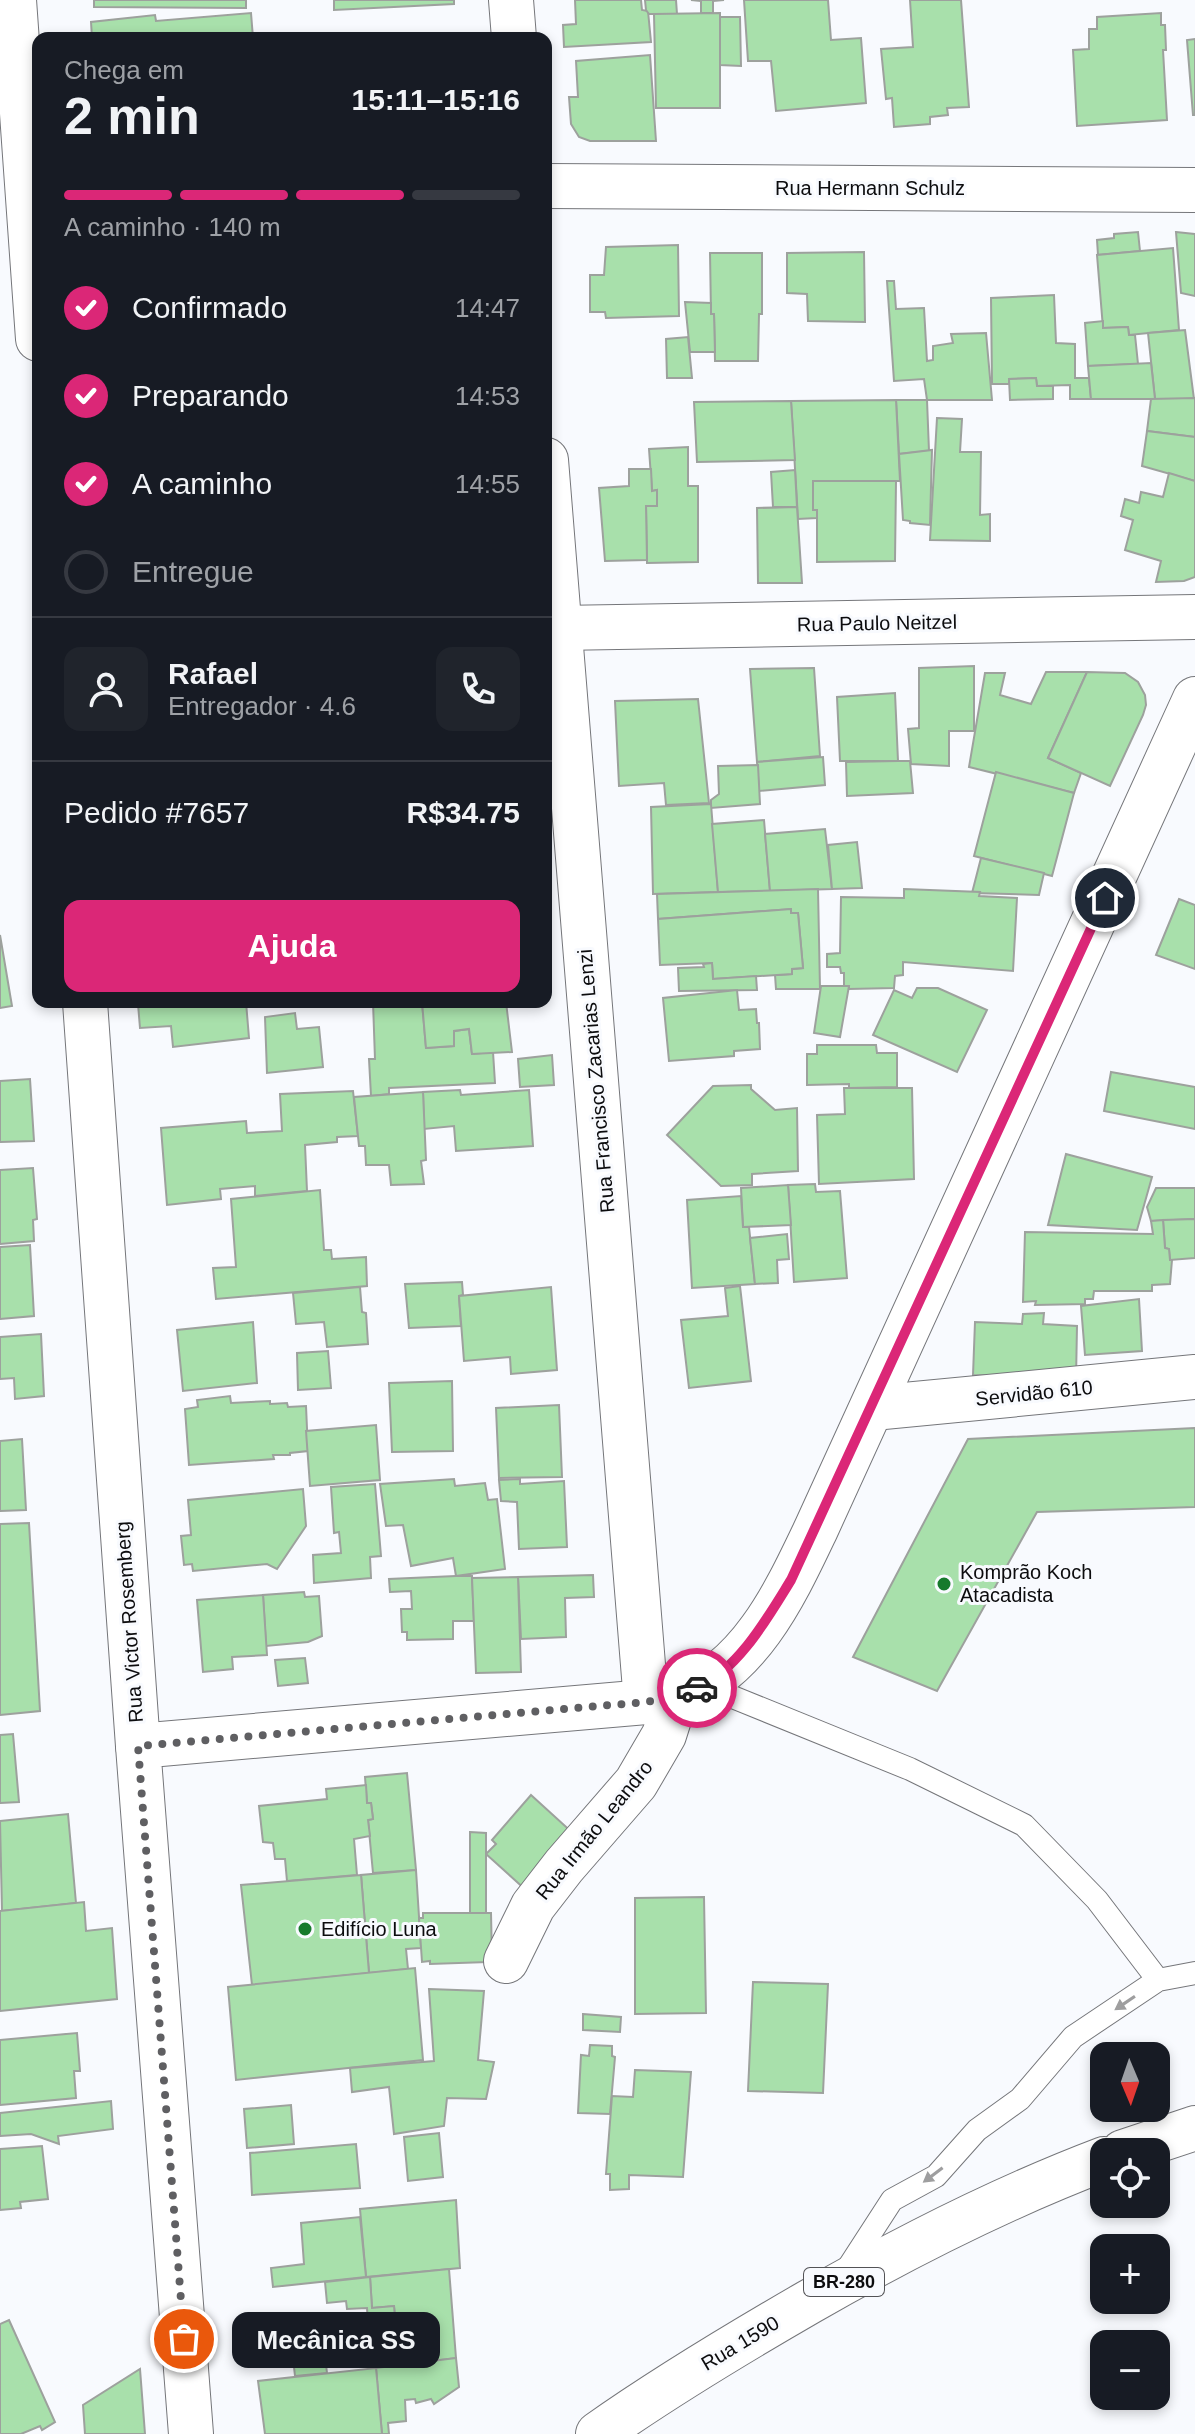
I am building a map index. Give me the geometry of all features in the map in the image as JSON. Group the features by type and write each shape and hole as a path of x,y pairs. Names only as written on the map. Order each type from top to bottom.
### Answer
{"main road":[{"path":"14,0 32,254"},
{"path":"511,0 514,32"},
{"name":"Rua Hermann Schulz","path":"552,186 1195,190"},
{"name":"Rua Francisco Zacarias Lenzi","path":"552,538 559,628 675,1695"},
{"name":"Rua Paulo Neitzel","path":"559,628 1195,617"},
{"path":"138,1746 675,1695 736,1658 764,1624 791,1580 873,1408 1195,699"},
{"name":"Rua Victor Rosemberg","path":"85,1008 191,2434"},
{"name":"Servidão 610","path":"873,1408 1195,1377"},
{"name":"Rua Irmão Leandro","path":"506,1961 533,1906 636,1783 653,1757 664,1735 675,1695"},
{"path":"1165,2138 1195,2128"},
{"name":"Rua 1590","path":"598,2434 745,2339 837,2286 958,2221 1036,2184 1090,2164"}],"lane":[{"path":"675,1695 910,1769 1024,1825 1097,1900 1158,1980"},
{"path":"837,2286 892,2200 936,2176 977,2130 1020,2099 1073,2037 1158,1980 1195,1973"}],"building":[{"path":"94,0 246,0 246,8 94,7"},
{"path":"334,0 454,0 454,4 334,10"},
{"path":"575,0 641,0 642,10 648,11 651,42 564,47 563,25 576,24"},
{"path":"645,0 676,0 677,14 649,14"},
{"path":"691,0 724,0 713,1 713,13 701,13 701,1"},
{"path":"744,0 828,0 831,40 861,38 866,103 776,111 771,61 748,61"},
{"path":"910,0 961,0 969,107 947,108 948,115 930,117 930,124 894,127 892,98 886,99 881,49 913,47"},
{"path":"251,13 253,32 92,32 91,22 155,15 156,21"},
{"path":"720,13 720,108 656,108 654,14"},
{"path":"1161,13 1161,25 1165,25 1166,50 1163,50 1167,120 1077,126 1073,50 1089,49 1089,29 1097,29 1097,17"},
{"path":"720,17 740,17 741,66 720,65"},
{"path":"1195,39 1195,115 1193,115 1187,40"},
{"path":"650,55 656,141 590,141 579,137 571,124 569,97 578,97 576,61"},
{"path":"1138,232 1140,251 1098,255 1097,240 1114,238 1114,234"},
{"path":"1176,232 1195,234 1195,296 1181,293"},
{"path":"678,245 679,316 606,318 605,312 590,312 590,275 604,275 606,247"},
{"path":"1173,248 1179,330 1129,335 1128,327 1103,328 1097,255"},
{"path":"864,252 865,322 808,321 807,294 787,293 787,253"},
{"path":"710,253 762,253 758,361 715,361"},
{"path":"887,281 894,281 896,309 924,308 927,361 933,360 933,346 953,343 951,334 986,333 992,400 927,400 924,379 894,381"},
{"path":"1054,295 1056,343 1075,344 1075,378 1089,378 1091,399 1070,399 1070,385 1037,386 1036,378 1009,379 1009,384 992,384 991,298"},
{"path":"685,302 711,303 715,352 690,352"},
{"path":"1103,321 1103,328 1128,327 1129,335 1135,335 1138,364 1088,366 1085,323"},
{"path":"1185,330 1194,399 1155,399 1148,333"},
{"path":"688,337 692,378 667,378 666,339"},
{"path":"1151,363 1155,399 1091,399 1088,366"},
{"path":"1036,378 1037,386 1053,386 1053,399 1010,400 1009,379"},
{"path":"1195,398 1195,437 1147,431 1151,399"},
{"path":"896,400 927,400 929,451 899,454"},
{"path":"896,400 900,481 813,481 813,510 817,510 817,518 798,519 791,401"},
{"path":"791,401 795,460 697,462 694,402"},
{"path":"937,418 962,419 960,452 981,452 980,515 990,514 990,541 930,540"},
{"path":"1147,431 1195,437 1195,481 1142,466"},
{"path":"688,447 688,486 698,486 698,562 647,563 646,506 657,506 657,490 652,491 649,449"},
{"path":"932,450 930,525 910,523 903,520 899,454"},
{"path":"629,469 651,469 652,491 657,490 657,506 646,506 647,560 605,561 599,488 629,486"},
{"path":"795,470 797,507 773,507 771,472"},
{"path":"1169,473 1195,481 1195,577 1184,581 1156,582 1161,561 1125,550 1133,520 1121,516 1125,499 1139,503 1141,492 1163,497"},
{"path":"813,481 896,481 895,561 817,562 817,510 813,510"},
{"path":"797,507 802,583 758,583 757,508"},
{"path":"974,666 974,731 949,731 949,766 911,764 908,729 919,728 919,668"},
{"path":"814,668 820,756 757,762 750,669"},
{"path":"1046,672 1087,672 1048,758 1081,773 1074,793 969,767 985,673 1005,673 1000,695 1031,704"},
{"path":"1087,672 1125,673 1138,682 1145,695 1143,715 1110,786 1048,758"},
{"path":"895,693 898,761 840,761 837,697"},
{"path":"698,699 709,803 666,805 664,783 619,786 615,701"},
{"path":"823,757 825,785 759,791 757,762"},
{"path":"910,761 913,793 847,796 846,762"},
{"path":"758,765 760,804 711,808 711,800 719,794 718,766"},
{"path":"996,772 1074,793 1052,876 974,856"},
{"path":"711,804 718,892 653,894 651,807"},
{"path":"764,820 770,891 718,892 712,824"},
{"path":"825,829 832,889 770,891 765,834"},
{"path":"857,842 862,888 832,889 828,845"},
{"path":"981,858 1044,873 1039,895 972,893"},
{"path":"818,889 820,989 776,989 775,975 792,974 792,969 803,968 798,913 791,913 791,909 658,919 657,894"},
{"path":"904,889 980,892 979,896 1017,898 1013,971 903,962 903,975 895,976 894,988 849,989 849,986 844,986 844,973 841,973 840,967 827,967 827,954 840,953 841,897 904,898"},
{"path":"1179,899 1195,905 1195,969 1156,955"},
{"path":"791,909 791,913 798,913 803,968 792,969 792,974 713,979 712,963 660,965 658,919"},
{"path":"0,935 12,1006 0,1008"},
{"path":"712,963 713,979 756,976 757,990 679,991 678,968 704,967 703,964"},
{"path":"821,986 849,986 840,1037 814,1033"},
{"path":"917,988 938,988 987,1010 957,1072 873,1035 894,990 912,998"},
{"path":"737,990 739,1010 756,1009 760,1049 734,1051 734,1056 669,1061 663,998"},
{"path":"138,1008 246,1008 249,1038 173,1047 171,1026 140,1028"},
{"path":"373,1008 423,1008 426,1048 454,1046 454,1031 469,1029 472,1054 493,1052 495,1083 389,1088 389,1094 371,1096 369,1059 375,1059"},
{"path":"423,1008 507,1008 512,1052 472,1054 469,1029 454,1031 454,1046 426,1048"},
{"path":"295,1013 297,1029 319,1027 323,1067 267,1073 265,1017"},
{"path":"817,1045 876,1045 877,1053 897,1053 897,1087 807,1085 807,1054 817,1054"},
{"path":"552,1055 554,1085 520,1087 518,1059"},
{"path":"1111,1072 1195,1087 1195,1129 1104,1111"},
{"path":"30,1079 34,1141 0,1142 0,1081"},
{"path":"751,1085 751,1089 775,1110 797,1108 798,1171 752,1174 752,1185 721,1186 667,1135 713,1086"},
{"path":"844,1088 912,1088 914,1179 819,1184 817,1115 845,1114"},
{"path":"460,1090 461,1095 529,1090 533,1146 456,1151 454,1126 424,1129 423,1092"},
{"path":"353,1091 358,1136 337,1137 337,1142 305,1145 307,1191 255,1196 255,1186 220,1189 221,1199 167,1205 161,1128 246,1121 247,1133 282,1131 280,1094"},
{"path":"423,1092 426,1160 421,1161 424,1184 391,1185 389,1165 366,1165 365,1146 359,1146 354,1097"},
{"path":"1066,1154 1152,1177 1137,1230 1048,1225"},
{"path":"33,1168 37,1219 33,1220 34,1241 0,1244 0,1170"},
{"path":"815,1184 816,1192 840,1191 847,1278 794,1282 788,1185"},
{"path":"788,1185 791,1225 743,1227 741,1188"},
{"path":"1156,1188 1195,1188 1195,1219 1151,1221 1147,1207"},
{"path":"320,1190 324,1250 331,1250 332,1259 366,1257 367,1286 216,1299 213,1268 236,1267 231,1199"},
{"path":"741,1196 743,1227 749,1227 755,1284 692,1288 687,1200"},
{"path":"1195,1219 1195,1258 1170,1260 1169,1249 1165,1248 1163,1220"},
{"path":"1163,1220 1165,1248 1169,1249 1172,1260 1170,1284 1152,1285 1152,1291 1094,1291 1093,1299 1085,1299 1085,1304 1035,1305 1036,1301 1023,1302 1025,1232 1153,1234 1151,1221"},
{"path":"787,1234 789,1259 777,1260 778,1283 755,1284 750,1238"},
{"path":"30,1245 34,1316 0,1319 0,1247"},
{"path":"462,1282 463,1295 459,1296 461,1326 409,1328 405,1284"},
{"path":"740,1286 751,1381 689,1388 681,1320 728,1316 725,1288"},
{"path":"360,1287 368,1344 327,1347 324,1322 296,1324 293,1293"},
{"path":"551,1287 557,1370 511,1374 510,1357 464,1361 459,1296"},
{"path":"1139,1299 1142,1351 1085,1355 1081,1306"},
{"path":"1044,1313 1043,1324 1077,1326 1076,1379 973,1375 975,1322 1022,1324 1023,1314"},
{"path":"253,1322 257,1383 183,1391 177,1330"},
{"path":"41,1334 44,1396 15,1399 14,1378 0,1379 0,1337"},
{"path":"328,1351 331,1388 298,1390 297,1353"},
{"path":"452,1381 453,1451 392,1452 389,1383"},
{"path":"230,1396 231,1403 270,1401 270,1404 287,1403 288,1407 306,1406 308,1451 273,1455 274,1459 189,1465 185,1409 198,1407 197,1400"},
{"path":"559,1405 562,1477 499,1478 496,1408"},
{"path":"376,1425 380,1480 310,1486 306,1431"},
{"name":"Komprão Koch Atacadista","path":"1195,1428 1195,1507 1037,1512 937,1691 853,1657 968,1439"},
{"path":"22,1439 26,1510 0,1511 0,1441"},
{"path":"454,1479 455,1486 485,1483 488,1500 497,1499 505,1569 456,1576 453,1558 411,1566 403,1525 386,1526 380,1484"},
{"path":"520,1479 520,1484 564,1481 567,1547 519,1549 517,1502 501,1501 499,1480"},
{"path":"375,1484 381,1556 370,1557 371,1578 314,1583 313,1555 341,1553 339,1532 334,1533 331,1487"},
{"path":"303,1489 306,1526 277,1569 267,1564 193,1571 192,1564 184,1565 181,1536 191,1535 188,1500"},
{"path":"29,1523 40,1711 0,1715 0,1524"},
{"path":"593,1575 594,1597 565,1598 566,1637 521,1639 518,1577"},
{"path":"472,1576 474,1621 453,1621 453,1639 407,1640 407,1632 402,1632 401,1609 412,1609 411,1591 390,1592 389,1579"},
{"path":"518,1577 521,1672 476,1673 472,1578"},
{"path":"304,1592 305,1597 319,1596 322,1636 308,1642 266,1646 263,1595"},
{"path":"263,1595 267,1655 232,1657 233,1669 203,1672 197,1600"},
{"path":"305,1658 308,1683 278,1686 275,1660"},
{"path":"13,1734 19,1802 0,1803 0,1735"},
{"path":"407,1773 416,1870 373,1873 368,1820 373,1819 371,1803 367,1803 365,1777"},
{"path":"366,1785 367,1803 371,1803 373,1819 368,1820 370,1836 354,1839 357,1875 287,1881 285,1859 275,1859 273,1843 263,1842 259,1806 327,1799 326,1789"},
{"path":"531,1795 575,1835 527,1891 486,1854 496,1844 492,1840"},
{"path":"68,1814 76,1903 2,1911 0,1821"},
{"path":"470,1832 486,1833 486,1914 470,1913"},
{"path":"416,1870 421,1948 406,1949 408,1969 369,1973 361,1875"},
{"name":"Edifício Luna","path":"361,1875 369,1973 252,1985 241,1885"},
{"path":"704,1897 706,2013 635,2014 635,1898"},
{"path":"84,1902 86,1931 112,1928 117,1999 0,2011 0,1911"},
{"path":"423,1913 491,1913 492,1959 488,1962 422,1962 419,1918 423,1918"},
{"path":"415,1968 423,2060 236,2080 228,1987"},
{"path":"753,1982 828,1984 823,2093 748,2091"},
{"path":"429,1989 484,1991 478,2060 494,2062 486,2099 447,2098 444,2126 394,2134 389,2087 352,2092 350,2068 434,2061"},
{"path":"583,2014 621,2017 620,2032 583,2030"},
{"path":"77,2033 80,2071 74,2071 76,2098 0,2105 0,2040"},
{"path":"590,2045 612,2046 612,2056 615,2057 610,2114 578,2113 581,2055 589,2056"},
{"path":"635,2070 691,2072 683,2177 629,2175 629,2189 610,2190 610,2174 606,2174 612,2096 633,2097"},
{"path":"111,2101 113,2129 58,2136 59,2144 31,2134 0,2136 0,2113"},
{"path":"291,2105 294,2144 247,2148 244,2109"},
{"path":"439,2133 443,2177 408,2181 404,2137"},
{"path":"356,2144 360,2188 252,2195 250,2153"},
{"path":"42,2146 48,2199 20,2202 21,2208 0,2210 0,2149"},
{"path":"456,2200 460,2268 366,2277 360,2209"},
{"path":"360,2217 366,2277 273,2287 271,2268 304,2264 301,2223"},
{"path":"449,2269 456,2358 399,2365 394,2306 372,2308 370,2277"},
{"path":"370,2277 372,2308 394,2306 399,2365 371,2368 367,2308 347,2309 346,2301 327,2303 325,2282"},
{"path":"9,2320 55,2422 42,2430 40,2426 21,2434 0,2434 0,2324"},
{"path":"325,2356 327,2373 295,2376 293,2358"},
{"path":"456,2358 459,2387 434,2404 431,2399 416,2403 415,2399 405,2400 406,2421 388,2423 389,2434 382,2434 376,2368"},
{"path":"376,2368 382,2434 265,2434 258,2381"},
{"path":"140,2369 145,2434 85,2434 83,2405"}],"way so far":[{"path":"184,2339 138,1746 646,1702 676,1697 697,1688"}],"place":[{"name":"Komprão Koch Atacadista","path":"944,1584"},
{"name":"Edifício Luna","path":"305,1929"},
{"name":"Mecânica SS","path":"184,2339"}],"route":[{"path":"697,1688 736,1658 764,1624 791,1580 873,1408 1105,898"}]}
